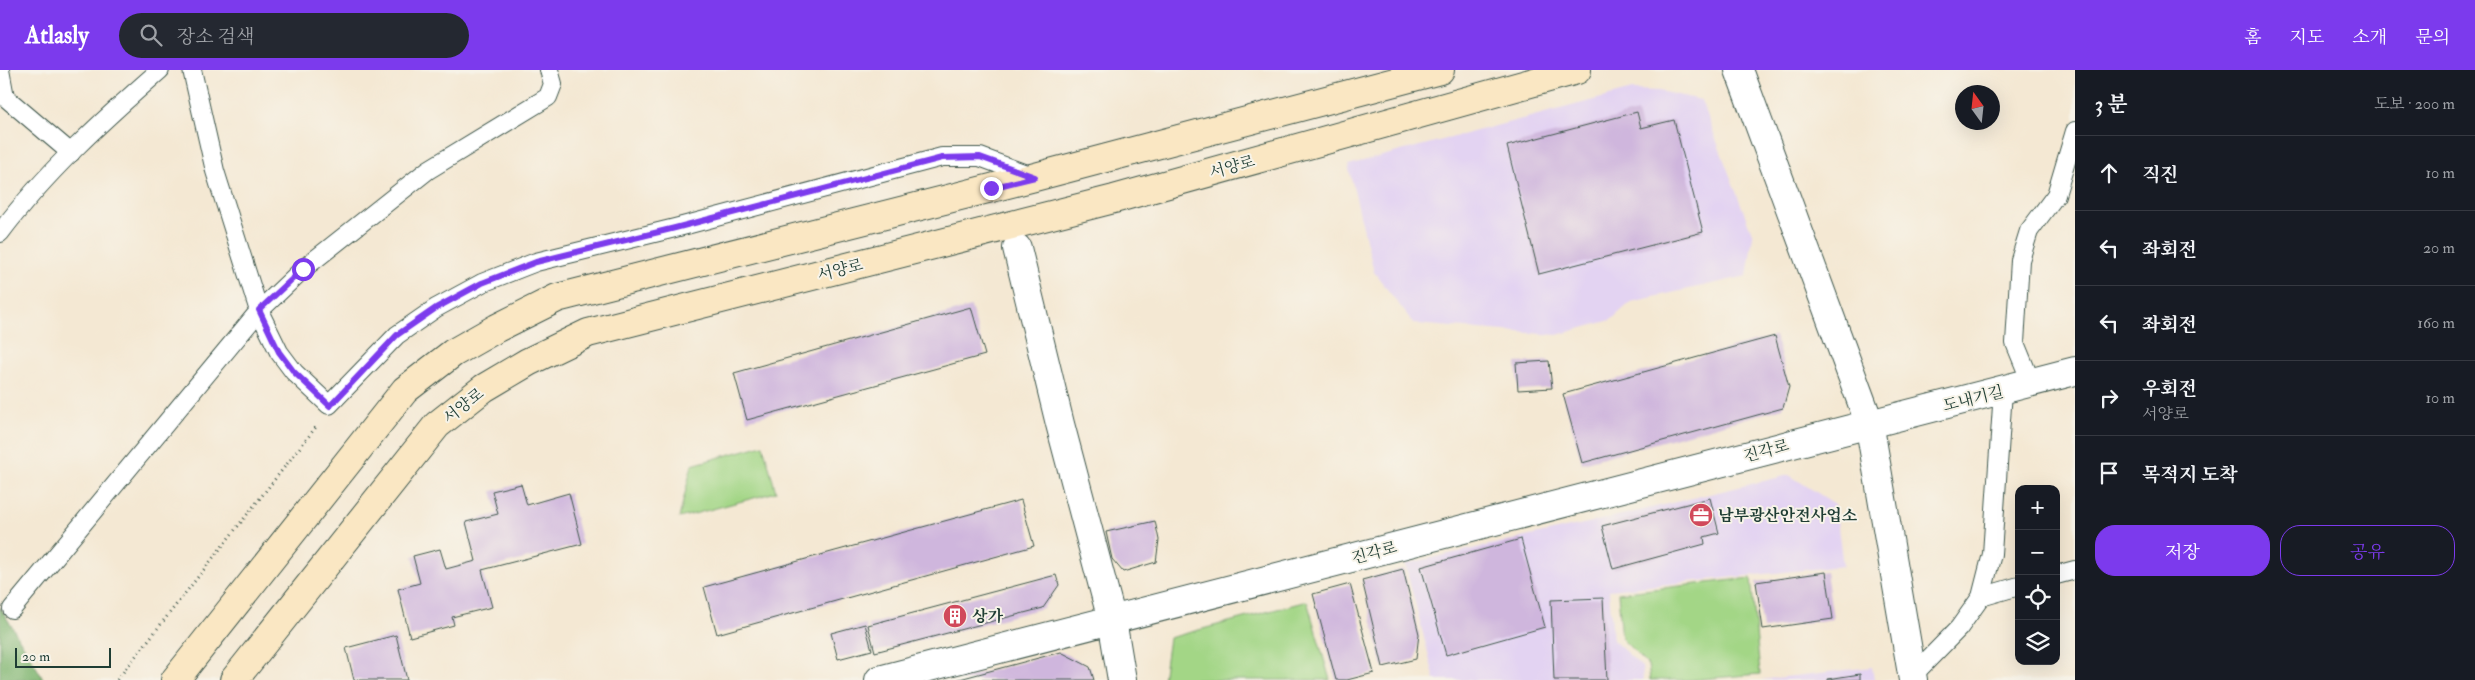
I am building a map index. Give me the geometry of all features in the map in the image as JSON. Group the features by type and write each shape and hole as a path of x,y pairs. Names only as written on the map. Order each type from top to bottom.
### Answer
{"main road":[{"path":"175,680 405,390 468,345 557,298 1035,177 1440,70"},
{"name":"서양로","path":"234,680 437,425 484,388 528,362 588,333 1114,199 1577,70"}],"street":[{"path":"1738,70 1869,422 1912,678"},
{"path":"1017,248 1060,424 1112,620 1122,680"},
{"name":"도내기길","path":"1869,422 2003,391 2075,371"},
{"name":"진각로","path":"879,680 1869,422"}],"lane":[{"path":"0,70 5,97 72,154"},
{"path":"0,234 16,212 104,119 160,70"},
{"path":"192,70 215,171 259,310 279,352 294,372 330,406 397,335 436,308 482,283 536,262 675,228 942,158 980,157 1035,177"},
{"path":"12,609 259,310 303,269 428,170 548,97 553,84 549,70"},
{"path":"2031,382 2015,343 2020,260 2028,231 2056,195 2075,131"},
{"path":"1912,678 1959,628 1981,597 1992,554 2003,391"},
{"path":"2060,574 2075,570"},
{"path":"1981,597 2015,587"}],"path":[{"path":"118,680 314,430 330,406"}],"shaded area":[{"path":"1632,90 1659,91 1701,100 1753,236 1747,276 1631,302 1611,320 1557,335 1414,324 1374,272 1348,165"},
{"path":"1789,475 1835,504 1843,566 1609,590 1613,640 1642,667 1643,680 1435,680 1405,564"},
{"path":"1872,667 1874,680 1760,680"}],"green space":[{"path":"763,445 776,492 679,518 692,465"},
{"path":"1751,578 1760,674 1690,680 1650,680 1648,665 1622,639 1618,593"},
{"path":"1307,601 1330,680 1163,680 1169,638"},
{"path":"0,607 44,680 0,680"}],"building":[{"path":"1637,112 1641,128 1674,120 1703,232 1539,274 1507,146"},
{"path":"971,307 985,355 747,420 734,373"},
{"path":"1775,336 1789,387 1783,408 1582,463 1563,394"},
{"path":"1549,361 1552,388 1518,390 1516,363"},
{"path":"521,484 527,505 569,493 582,544 482,570 492,607 452,617 454,625 410,637 398,589 420,583 413,556 440,549 446,569 476,561 466,522 498,514 492,491"},
{"path":"1710,498 1719,533 1704,537 1705,544 1613,569 1602,526"},
{"path":"1021,500 1034,546 717,634 704,587"},
{"path":"1155,521 1159,540 1156,562 1123,572 1112,559 1106,532"},
{"path":"1521,539 1545,627 1446,655 1421,567"},
{"path":"1403,569 1419,634 1416,659 1383,667 1362,580"},
{"path":"1826,572 1833,619 1763,629 1756,582"},
{"name":"상가","path":"1056,575 1059,585 1043,608 875,652 868,625"},
{"path":"1350,584 1374,673 1347,680 1336,680 1313,594"},
{"path":"1603,598 1607,680 1554,680 1551,600"},
{"path":"865,624 872,650 838,659 831,633"},
{"path":"396,635 407,680 354,680 346,648"},
{"name":"상가","path":"1061,652 1090,667 1094,680 956,680"},
{"path":"1860,674 1860,680 1828,680 1828,679"}],"place":[{"name":"남부광산안전사업소","path":"1701,515"},
{"name":"상가","path":"955,616"}],"route":[{"path":"303,269 259,310 279,352 294,372 330,406 397,335 436,308 482,283 536,262 675,228 942,158 980,157 1035,177 991,188"}]}
